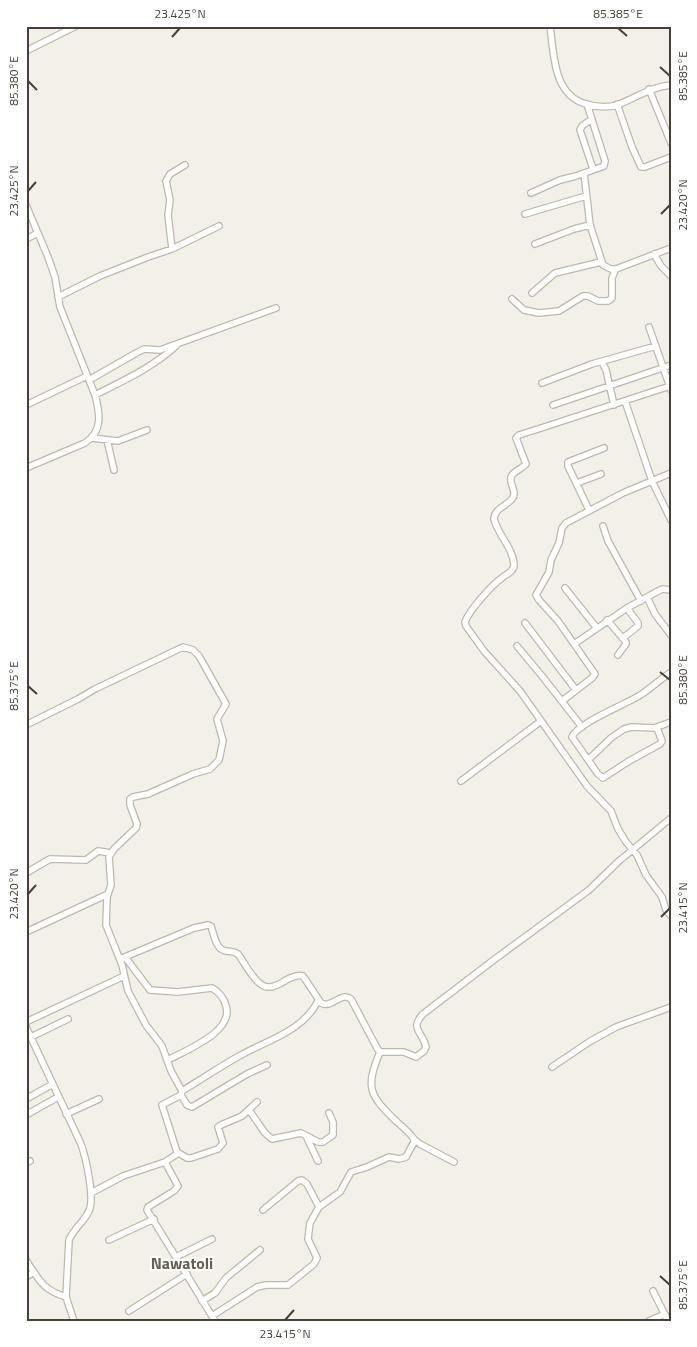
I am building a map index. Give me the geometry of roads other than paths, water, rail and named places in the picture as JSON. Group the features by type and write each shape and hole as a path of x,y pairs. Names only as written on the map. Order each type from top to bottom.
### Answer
{"street":[{"path":"26,51 76,26"},
{"path":"550,26 552,51 562,86 573,99 587,104 604,106 617,104 649,90 671,85"},
{"path":"649,90 671,143"},
{"path":"531,192 560,180 604,166 587,104"},
{"path":"617,104 632,147 642,167 671,157"},
{"path":"592,120 582,126 580,130 593,169"},
{"path":"172,249 168,215 170,200 166,181 170,174 185,165"},
{"path":"584,173 590,225 601,262 606,268 616,269 671,248"},
{"path":"525,214 586,196"},
{"path":"26,205 55,277 58,297 66,324 95,395 98,407 97,431 92,438 85,443 26,468"},
{"path":"535,244 590,225"},
{"path":"58,297 121,267 172,249 219,226"},
{"path":"26,239 38,233"},
{"path":"654,254 661,266 671,276"},
{"path":"532,293 556,273 601,262"},
{"path":"512,299 524,310 544,313 559,311 583,296 608,301 612,298 612,278 616,269"},
{"path":"26,404 88,378 138,352 160,350 276,308"},
{"path":"649,327 670,388 534,430 516,438 526,464 512,475 514,497 497,511 494,519 511,554 513,570 499,581 478,603 465,622 484,651 520,691 587,786 612,811 618,829 640,861 646,876 662,897 666,910 671,916"},
{"path":"95,395 152,364 178,344"},
{"path":"542,383 577,369 656,346"},
{"path":"602,362 606,370 608,386 614,405"},
{"path":"553,405 671,365"},
{"path":"625,401 652,481 671,520"},
{"path":"92,438 118,442 147,430"},
{"path":"107,440 114,470"},
{"path":"589,510 568,466 568,462 604,448"},
{"path":"562,702 595,674 536,594 549,572 562,528 572,519 589,510 671,473"},
{"path":"577,483 601,474"},
{"path":"603,526 608,540 641,601"},
{"path":"565,588 596,627"},
{"path":"574,644 596,627 627,608 662,589 671,590"},
{"path":"647,597 655,614 671,635"},
{"path":"623,638 635,629 638,623 627,608"},
{"path":"607,620 626,644 618,655"},
{"path":"525,623 576,690"},
{"path":"517,646 582,728"},
{"path":"26,725 78,699 95,688 178,649 188,648 193,650 201,659 226,704 217,719 223,741 219,760 210,769 193,774 148,794 133,797 129,802 137,824 136,828 111,852 108,862 111,885 108,894 106,925 122,958 150,990 178,992 212,988 221,996 226,1005 227,1016 220,1028 211,1036 168,1060"},
{"path":"657,728 662,741 660,744 629,761 606,777 600,777 572,737 573,734 613,708 641,695 671,672"},
{"path":"461,781 541,721"},
{"path":"588,760 611,738 624,730 632,728 657,728 671,722"},
{"path":"122,958 185,932 208,925 211,926 218,946 224,951 235,951 256,982 271,988 299,975 306,979 318,1001 325,1005 344,996 348,997 351,999 376,1048 380,1052 404,1052 416,1057 426,1047 416,1028 417,1022 423,1014 494,959 589,890 632,850 671,818"},
{"path":"26,873 50,859 86,860 98,851 111,852"},
{"path":"26,932 108,894"},
{"path":"122,958 128,991 146,1025 162,1046 187,1105 192,1107 267,1064"},
{"path":"26,1022 124,976"},
{"path":"257,1102 238,1118 218,1128 223,1142 218,1149 191,1158 187,1158 177,1152 162,1105 235,1058 286,1033 309,1015 318,1001"},
{"path":"552,1067 589,1042 616,1027 671,1007"},
{"path":"31,1038 68,1019"},
{"path":"26,1027 84,1155 91,1193 91,1208 69,1240 66,1297 74,1321"},
{"path":"380,1052 372,1077 371,1090 386,1112 414,1139 454,1162"},
{"path":"26,1099 53,1084"},
{"path":"26,1115 58,1097"},
{"path":"66,1114 99,1098"},
{"path":"249,1110 265,1133 272,1138 296,1133 306,1134 318,1142 330,1139 333,1135 334,1128 329,1113"},
{"path":"306,1134 318,1161"},
{"path":"165,1162 178,1186 174,1191 147,1208 213,1318 258,1287 288,1285 314,1264 317,1258 308,1239 308,1232 314,1214 319,1207 340,1192 351,1172 389,1157 403,1159 410,1150 414,1139"},
{"path":"91,1193 123,1176 165,1162 175,1157 177,1152"},
{"path":"263,1210 298,1181 302,1180 307,1184 319,1207"},
{"path":"109,1240 154,1220"},
{"path":"176,1256 212,1239"},
{"path":"202,1301 215,1293 226,1278 260,1250"},
{"path":"26,1260 45,1287 52,1293 66,1297"},
{"path":"26,1277 34,1272"},
{"path":"129,1311 187,1274"},
{"path":"653,1291 668,1321"},
{"path":"649,1321 665,1314"}],"district":[{"name":"Nawatoli","path":"182,1263"}]}
